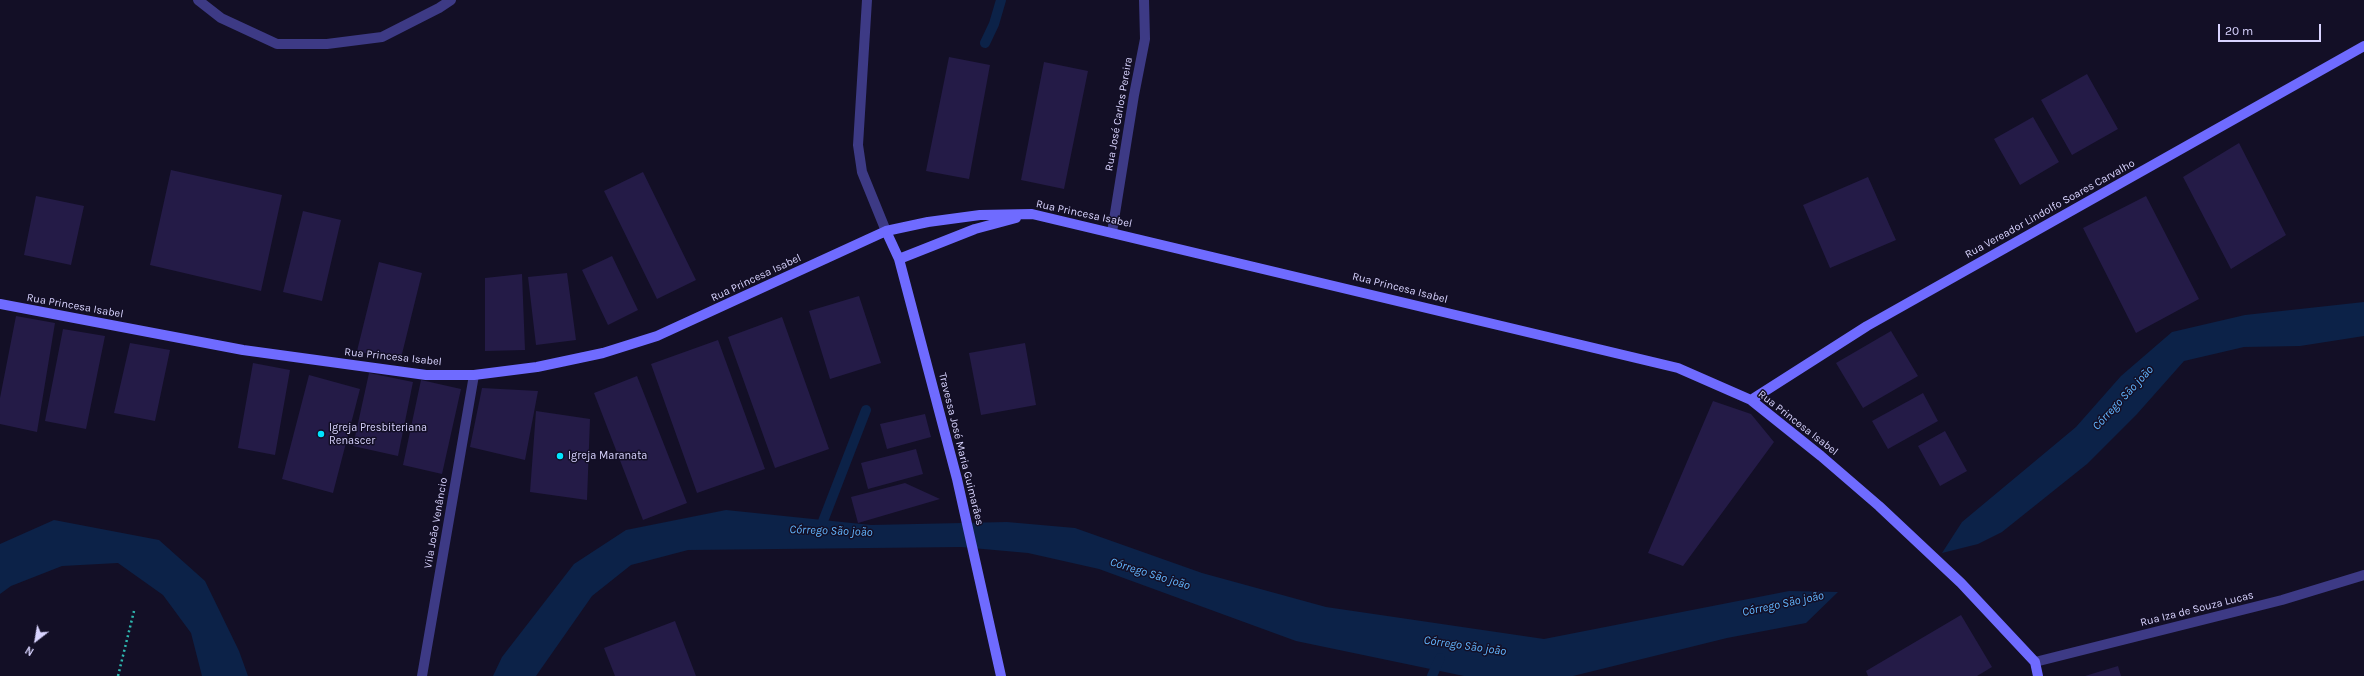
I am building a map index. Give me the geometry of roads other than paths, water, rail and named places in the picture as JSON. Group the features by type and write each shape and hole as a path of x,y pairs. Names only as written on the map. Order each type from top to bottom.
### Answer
{"main road":[{"name":"Rua Vereador Lindolfo Soares Carvalho","path":"1750,400 1867,326 2364,46"},
{"name":"Rua Princesa Isabel","path":"0,304 243,350 426,375 474,374 537,367 603,353 657,336 886,231 928,222 980,215 1032,214 1678,368 1750,400 1821,456 1879,506 1961,584 2034,662 2038,676"},
{"path":"899,259 975,229 1032,214"},
{"name":"Travessa José Maria Guimarães","path":"886,231 899,259 958,479 1002,676"}],"street":[{"path":"198,0 221,18 277,44 328,44 382,37 439,8 451,0"},
{"path":"867,0 858,145 862,172 886,231"},
{"name":"Rua José Carlos Pereira","path":"1112,232 1134,95 1145,39 1144,0"},
{"name":"Vila João Venâncio","path":"422,676 474,374"},
{"name":"Rua Iza de Souza Lucas","path":"2034,662 2282,600 2364,575"}],"water":[{"name":"Córrego São joão","path":"2364,302 2364,336 2300,346 2244,347 2184,361 2137,414 2087,464 2002,532 1978,544 1942,553 1962,522 2076,427 2121,376 2172,332 2245,315"},
{"name":"Córrego São joão","path":"726,510 871,525 1007,522 1075,528 1202,573 1326,607 1544,639 1789,591 1838,592 1806,623 1727,638 1573,676 1464,676 1296,641 1099,569 1028,553 961,547 688,550 631,565 592,596 536,676 493,676 502,657 574,564 626,530"},
{"path":"54,520 159,540 205,581 239,651 248,676 202,676 191,633 163,595 118,563 62,566 11,586 0,594 0,544"}],"waterway":[{"path":"985,43 994,24 1001,0"},
{"name":"Córrego São joão","path":"820,529 866,410"},
{"path":"1432,676 1440,658"}],"place":[{"name":"Igreja Presbiteriana Renascer","path":"321,434"},
{"name":"Igreja Maranata","path":"560,456"}]}
